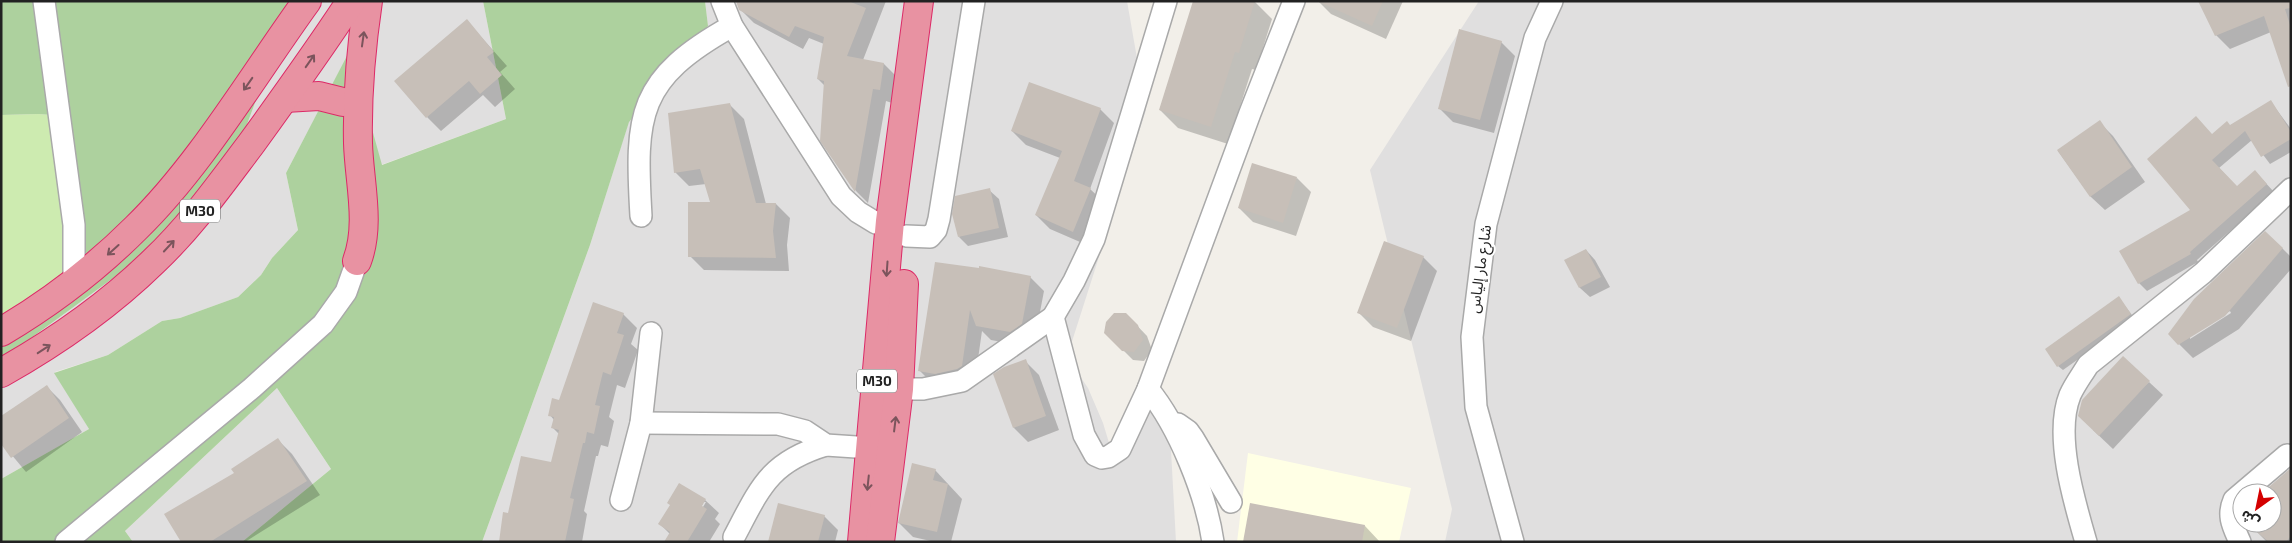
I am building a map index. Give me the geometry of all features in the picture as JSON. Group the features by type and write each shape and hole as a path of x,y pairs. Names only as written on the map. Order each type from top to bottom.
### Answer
{"highway":[{"name":"M30","path":"1,332 41,307 74,282 137,227 177,181 307,1"},
{"path":"357,261 363,240 358,143 359,74 368,1"},
{"name":"M30","path":"862,542 871,448 898,228 919,1"},
{"name":"M30","path":"880,542 899,389 898,228 933,1"},
{"name":"M30","path":"1,373 44,349 112,298 154,262 192,221 285,98 344,12"},
{"path":"344,12 342,47 348,236 357,261"},
{"path":"285,98 319,96 343,102"}],"street":[{"path":"44,1 74,225 74,282"},
{"path":"722,1 732,26 841,196 858,212 876,223 930,237 936,230 939,218 974,1"},
{"path":"899,389 923,390 962,382 1053,318 1074,281 1094,239 1166,1"},
{"path":"1053,318 1084,435 1095,456 1108,457 1120,449 1148,389 1250,113 1294,1"},
{"name":"شارع مار إلياس","path":"1513,542 1476,408 1473,375 1473,327 1488,215 1533,45 1543,16 1552,1"},
{"path":"641,216 639,139 644,111 655,88 679,60 704,41 732,26"},
{"path":"2086,542 2069,467 2064,426 2070,395 2079,378 2088,366 2203,272 2291,189"},
{"path":"66,542 252,388 323,324 346,292 357,261"},
{"path":"622,500 641,423 651,333"},
{"path":"1148,389 1170,421 1205,507 1213,542"},
{"path":"1170,421 1188,431 1231,502"},
{"path":"641,423 778,424 805,431 826,445"},
{"path":"734,537 758,492 790,458 826,445 871,448"},
{"path":"2240,542 2230,522 2230,509 2234,500 2287,455"}],"shaded area":[{"path":"293,1 483,1 506,119 381,165 350,51 286,173 298,230 272,258 261,275 238,297 180,318 162,321 108,355 55,372 89,429 1,479 1,360 153,249 243,145 246,127"},
{"path":"705,1 1127,1 1146,110 1067,357 1088,388 1103,423 1110,446 1168,395 1176,542 482,542 590,245 629,121 708,27"},
{"path":"1479,1 2291,1 2291,542 1445,542 1452,509 1370,170"},
{"path":"277,388 331,469 242,542 133,542 125,531"},
{"path":"1248,453 1411,488 1399,542 1237,542"}],"green space":[{"path":"1,1 293,1 246,127 243,145 153,249 1,360 1,317 69,270 65,116 38,114 1,115"},
{"path":"483,1 705,1 708,26 629,122 590,245 482,542 242,542 331,469 277,388 125,531 133,542 1,542 1,479 89,429 54,373 108,355 162,321 180,318 238,297 261,275 272,258 298,230 286,173 350,50 382,165 506,119"},
{"path":"38,114 65,116 69,271 1,317 1,115"}],"building":[{"path":"736,1 848,1 866,8 847,56 884,63 880,90 873,89 855,192 820,141 824,81 817,79 824,37 795,26 789,37 739,10"},
{"path":"1193,1 1255,1 1239,53 1235,52 1211,127 1159,110"},
{"path":"1317,1 1383,1 1372,26"},
{"path":"2198,1 2291,1 2291,8 2285,9 2291,28 2291,86 2288,87 2264,16 2215,36"},
{"path":"467,19 494,52 487,57 502,75 480,94 469,81 426,118 394,81"},
{"path":"1459,29 1502,41 1480,120 1438,109"},
{"path":"1029,82 1101,108 1074,181 1091,188 1073,232 1035,215 1062,151 1011,131"},
{"path":"2271,100 2291,132 2291,139 2261,157 2245,131 2212,160 2237,186 2255,170 2267,184 2190,252 2191,254 2138,284 2119,251 2190,210 2147,159 2196,116 2212,134 2227,121 2230,125"},
{"path":"730,103 756,203 776,203 773,231 776,258 688,257 688,202 710,202 700,169 674,173 668,113"},
{"path":"2100,120 2132,167 2090,197 2057,150"},
{"path":"1252,163 1297,177 1283,223 1238,208"},
{"path":"990,188 999,228 958,237 952,214 955,196"},
{"path":"2265,231 2283,248 2225,316 2178,345 2168,334 2194,299"},
{"path":"1384,241 1424,256 1397,328 1357,313"},
{"path":"1586,249 1601,277 1579,288 1564,260"},
{"path":"935,262 979,268 979,266 1031,276 1022,324 1010,332 976,326 970,310 962,366 935,374 918,371"},
{"path":"2119,296 2131,314 2057,367 2045,349"},
{"path":"593,302 624,313 617,333 624,335 611,375 603,372 595,405 600,406 594,434 587,432 585,443 583,443 570,498 574,499 565,542 499,542 503,512 508,513 521,456 551,462 559,430 551,428 554,417 548,416 552,398 559,400"},
{"path":"1114,313 1126,313 1138,325 1143,340 1134,352 1122,351 1104,333 1106,322"},
{"path":"2123,356 2150,381 2099,436 2078,416 2082,400"},
{"path":"1026,359 1046,416 1013,428 993,374 1004,367"},
{"path":"47,385 69,418 11,458 1,444 1,416"},
{"path":"278,438 307,481 210,542 181,542 164,514 234,473 231,469"},
{"path":"912,463 936,469 933,480 948,484 937,532 898,523"},
{"path":"2291,468 2291,536 2286,542 2269,542 2258,533 2282,533 2282,483 2274,483"},
{"path":"679,483 706,499 702,506 707,509 687,542 664,542 670,532 658,524 670,505 667,503"},
{"path":"778,503 825,515 818,542 768,542"},
{"path":"1250,503 1365,525 1362,542 1243,542"}]}
